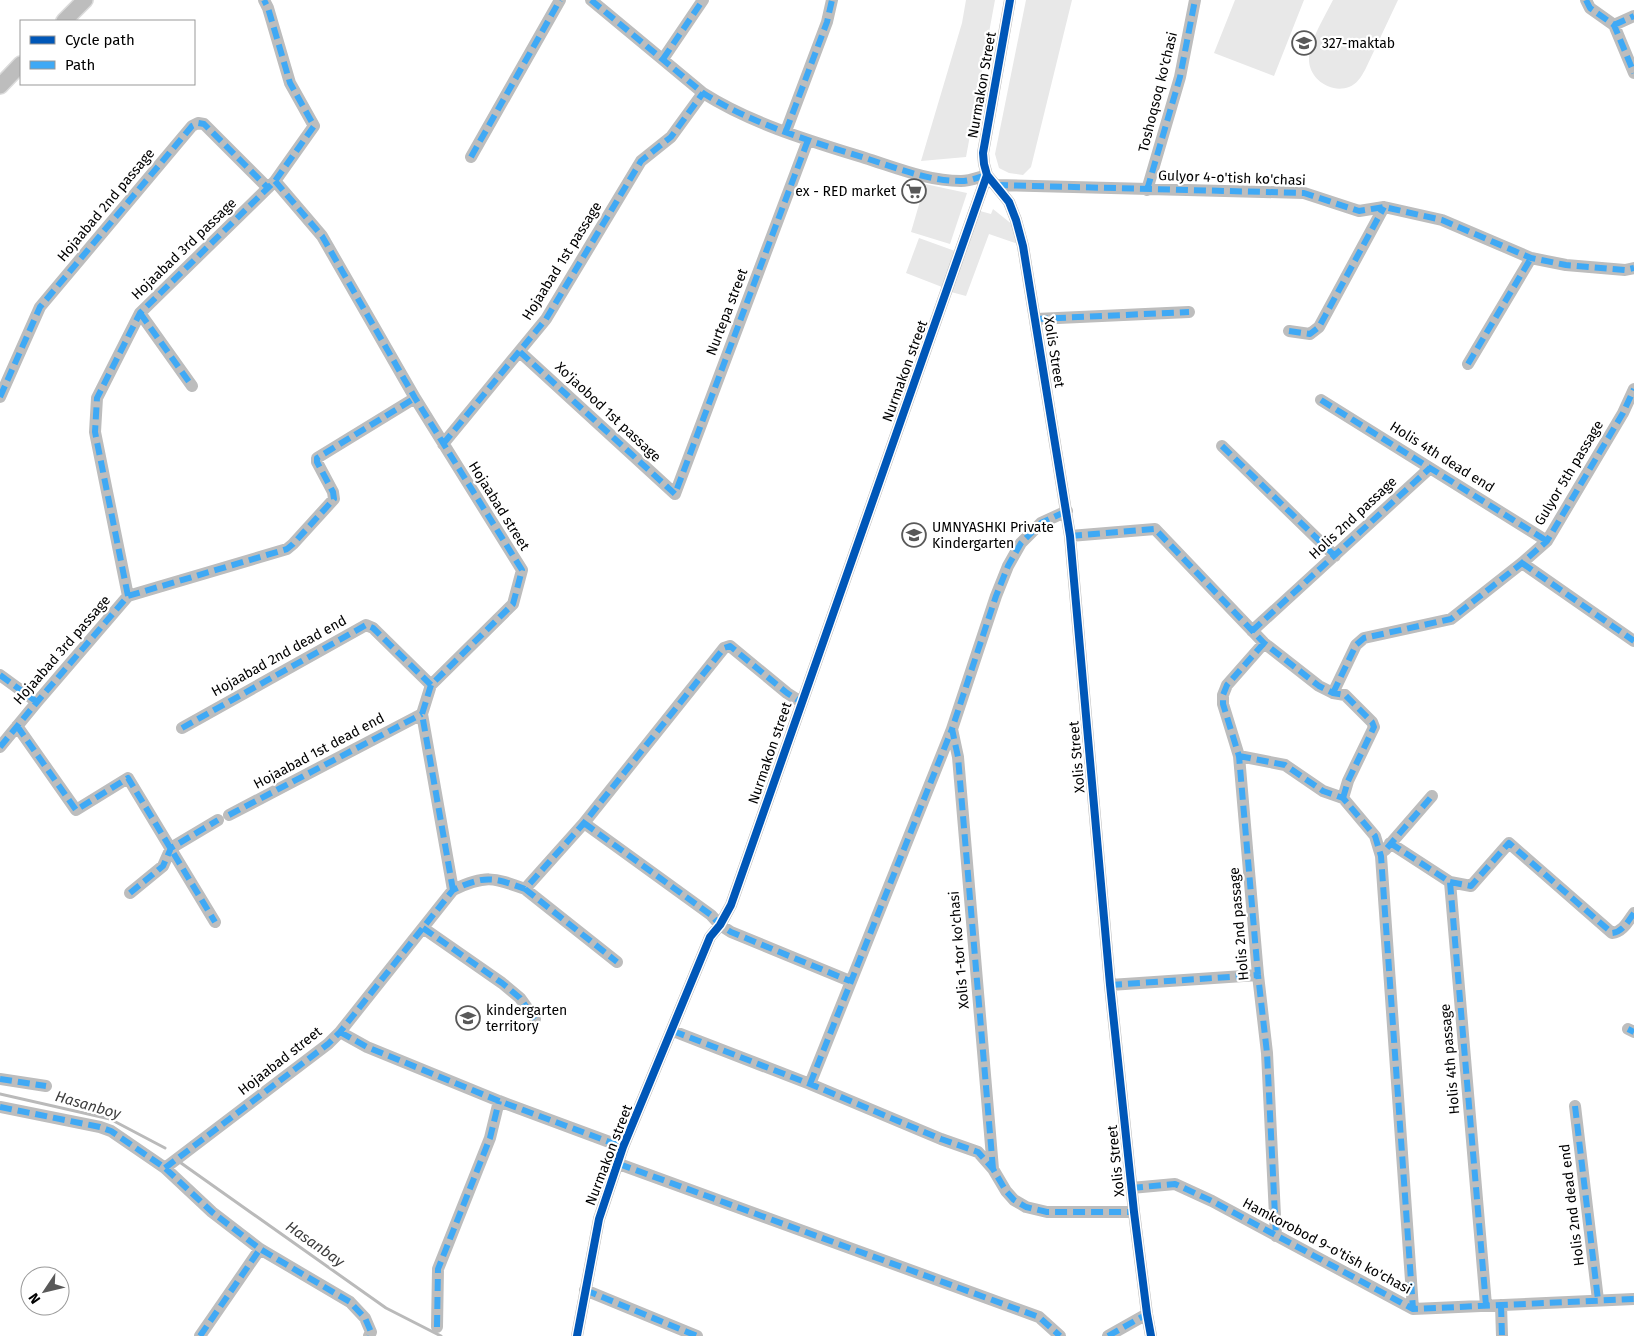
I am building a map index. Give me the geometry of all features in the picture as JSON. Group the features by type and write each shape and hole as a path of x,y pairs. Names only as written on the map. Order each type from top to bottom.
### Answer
{"main road":[{"path":"65,20 85,0"},
{"path":"0,86 20,65"}],"street":[{"name":"Hojaabad 3rd passage","path":"0,747 128,596 95,432 97,398 140,313 271,184 314,126 290,83 264,0"},
{"path":"471,157 560,0"},
{"path":"591,0 703,93 742,115 808,140 927,178 963,182 992,180"},
{"path":"663,59 703,0"},
{"path":"786,132 827,22 832,0"},
{"name":"Nurmakon Street","path":"992,180 984,164 983,153 1010,0"},
{"name":"Toshoqsoq ko'chasi","path":"1148,190 1180,77 1195,0"},
{"path":"1586,0 1590,8 1614,25 1634,73"},
{"path":"1614,25 1634,16"},
{"name":"Hojaabad 1st passage","path":"443,444 546,319 641,161 671,137 703,93"},
{"name":"Hojaabad 2nd passage","path":"0,397 40,307 192,126 198,123 204,124 271,184"},
{"name":"Nurtepa street","path":"675,494 808,140"},
{"name":"Gulyor 4-o'tish ko'chasi","path":"992,180 1148,190 1304,193 1359,211 1384,207 1442,220 1531,258 1566,265 1625,270 1634,268"},
{"name":"Xolis Street","path":"992,180 1009,202 1023,246 1067,511 1110,985 1131,1188 1151,1336"},
{"name":"Nurmakon street","path":"577,1336 599,1219 624,1147 710,937 720,925 731,905 801,702 992,180"},
{"name":"Hojaabad street","path":"165,1168 328,1044 340,1032 453,890 422,714 431,685 513,604 522,570 415,398 322,236 271,184"},
{"path":"1289,331 1310,334 1319,327 1384,207"},
{"path":"1468,364 1531,258"},
{"path":"1036,320 1190,312"},
{"path":"140,313 192,386"},
{"name":"Xo'jaobod 1st passage","path":"520,352 675,494"},
{"name":"Gulyor 5th passage","path":"1333,692 1356,646 1364,638 1450,619 1547,541 1623,413 1634,389"},
{"path":"128,596 288,549 334,499 333,492 317,462 317,458 415,398"},
{"name":"Holis 4th dead end","path":"1321,400 1547,541"},
{"path":"1222,446 1335,556"},
{"name":"Holis 2nd passage","path":"1252,631 1430,468"},
{"path":"810,1084 952,729 996,596 1021,542 1041,523 1067,511"},
{"path":"1070,536 1155,529 1264,643 1320,686 1345,695 1372,722 1374,727 1348,781 1344,798"},
{"path":"1522,563 1634,641"},
{"name":"Hojaabad 2nd dead end","path":"182,728 366,625 373,628 431,685"},
{"name":"Holis 2nd passage","path":"1264,643 1228,685 1223,695 1239,756 1258,975 1267,1053 1276,1236"},
{"path":"526,889 584,823 724,648 730,646 801,702"},
{"path":"0,675 37,702"},
{"name":"Hojaabad 1st dead end","path":"171,848 224,817 422,714"},
{"path":"17,726 76,810 128,778 215,922"},
{"name":"Xolis 1-tor ko'chasi","path":"952,729 958,757 993,1170"},
{"path":"1239,756 1285,765 1323,791 1344,798 1375,836 1381,856 1413,1309"},
{"path":"1381,856 1390,843 1432,796"},
{"path":"584,823 711,915 720,925 731,932 850,981"},
{"path":"1390,843 1450,882 1471,886 1509,844 1612,933 1617,933 1634,913"},
{"path":"130,893 163,866 171,848"},
{"path":"453,890 470,882 491,878 526,889 617,962"},
{"name":"Holis 4th passage","path":"1450,882 1486,1305"},
{"path":"423,928 502,983 520,998 535,1019"},
{"path":"1110,985 1258,975"},
{"path":"672,1031 978,1152 993,1170 1006,1191 1014,1200 1026,1207 1047,1212 1134,1212"},
{"path":"340,1032 367,1047 499,1101 624,1147"},
{"path":"0,1079 46,1086"},
{"path":"437,1327 438,1268 490,1138 499,1101"},
{"name":"Holis 2nd dead end","path":"1576,1106 1598,1300"},
{"path":"0,1108 100,1127 110,1131 165,1168 212,1212 260,1249 350,1302 365,1318 371,1332 369,1336"},
{"path":"619,1164 1039,1317 1060,1336"},
{"name":"Hamkorobod 9-o'tish ko'chasi","path":"1131,1188 1175,1184 1212,1201 1413,1309 1634,1299"},
{"path":"200,1336 260,1249"},
{"path":"585,1290 697,1336"},
{"path":"1501,1305 1502,1336"},
{"path":"1108,1336 1147,1314"}],"shaded area":[{"path":"966,0 995,0 966,157 921,161 962,23"},
{"path":"1026,0 1072,0 1031,167 1023,175 1009,173 999,168 995,154"},
{"path":"1235,0 1304,0 1274,76 1214,53"},
{"path":"1333,0 1398,0 1362,75 1354,84 1342,89 1328,86 1316,78 1312,72 1309,58 1318,28"},
{"path":"925,184 967,193 950,244 911,232"},
{"path":"993,209 1013,225 1018,244 989,234 966,296 951,292 980,211 991,214"},
{"path":"919,238 955,251 942,287 906,273"}],"waterway":[{"name":"Hasanboy","path":"0,1094 110,1119 165,1148"},
{"name":"Hasanbay","path":"181,1163 386,1308 441,1336"}],"marked path":[{"path":"128,596 95,432 97,398 140,313 275,181 314,126 290,83 264,0"},
{"path":"471,157 560,0"},
{"path":"591,0 703,93 761,123 901,170 937,179 961,181 987,175"},
{"path":"663,59 703,0"},
{"path":"786,131 827,22 832,0"},
{"path":"1147,190 1180,77 1195,0"},
{"path":"1586,0 1590,8 1614,25 1634,73"},
{"path":"1614,25 1634,16"},
{"path":"443,444 546,319 641,161 671,137 703,93"},
{"path":"0,397 40,307 192,126 198,123 204,124 268,188"},
{"path":"520,352 675,494 808,140"},
{"path":"275,181 322,236 415,398 522,570 513,604 431,685 422,714 453,890"},
{"path":"996,185 1304,193 1359,211 1384,207 1442,220 1531,258 1566,265 1625,270 1634,268"},
{"path":"1289,331 1310,334 1319,327 1384,207"},
{"path":"1468,364 1531,258"},
{"path":"1036,319 1189,312"},
{"path":"140,313 192,386"},
{"path":"1333,693 1356,645 1364,638 1451,619 1547,541 1623,413 1634,389"},
{"path":"0,747 128,596 287,549 293,544 334,499 333,492 317,462 317,458 415,398"},
{"path":"1321,400 1547,541"},
{"path":"1222,446 1335,556"},
{"path":"1252,631 1430,468"},
{"path":"993,1169 958,757 952,729 996,596 1008,566 1021,543 1041,523 1067,511"},
{"path":"1070,536 1155,529 1264,643 1319,686 1333,693 1345,695 1372,722 1374,727 1348,781 1343,798"},
{"path":"1522,563 1634,641"},
{"path":"182,728 366,625 373,628 431,685"},
{"path":"1264,643 1227,685 1223,695 1223,704 1239,756 1258,975 1267,1053 1276,1236"},
{"path":"165,1168 328,1044 340,1032 453,890 473,882 489,879 525,889 584,823 724,648 730,646 787,693 801,702"},
{"path":"0,675 37,702"},
{"path":"229,815 422,714"},
{"path":"17,726 76,810 128,778 215,922"},
{"path":"810,1084 952,729"},
{"path":"1239,756 1285,765 1323,791 1343,798 1375,836 1381,856 1413,1309"},
{"path":"1387,848 1432,796"},
{"path":"130,893 163,866 171,848 218,820"},
{"path":"584,823 711,915 720,925 731,932 850,981"},
{"path":"1390,843 1450,882 1486,1305"},
{"path":"1450,882 1471,886 1509,843 1612,933 1622,928 1634,913"},
{"path":"525,889 617,962"},
{"path":"423,928 502,983 520,998 535,1019"},
{"path":"1110,985 1258,975"},
{"path":"1628,1029 1634,1032"},
{"path":"673,1031 810,1084 941,1139 978,1152 993,1169 1006,1191 1014,1200 1026,1207 1047,1212 1134,1212"},
{"path":"340,1032 367,1047 499,1101 623,1147"},
{"path":"0,1079 46,1086"},
{"path":"437,1327 438,1269 490,1138 499,1101"},
{"path":"1575,1106 1598,1300"},
{"path":"0,1107 100,1127 111,1131 165,1168 212,1212 260,1249 350,1302 365,1318 371,1332 369,1336"},
{"path":"619,1164 1039,1317 1060,1336"},
{"path":"1131,1188 1175,1184 1212,1201 1413,1309 1634,1299"},
{"path":"200,1336 260,1249"},
{"path":"585,1290 697,1336"},
{"path":"1501,1305 1502,1336"},
{"path":"1108,1336 1147,1314"}],"cycle path":[{"path":"577,1336 599,1219 623,1147 710,937 720,925 731,905 987,175 983,153 1010,0"},
{"path":"987,175 1009,202 1023,246 1070,536 1110,985 1134,1212 1151,1336"}],"place":[{"name":"327-maktab","path":"1304,43"},
{"name":"ex - RED market","path":"914,191"},
{"name":"UMNYASHKI Private Kindergarten","path":"914,535"},
{"name":"kindergarten territory","path":"468,1018"}]}
